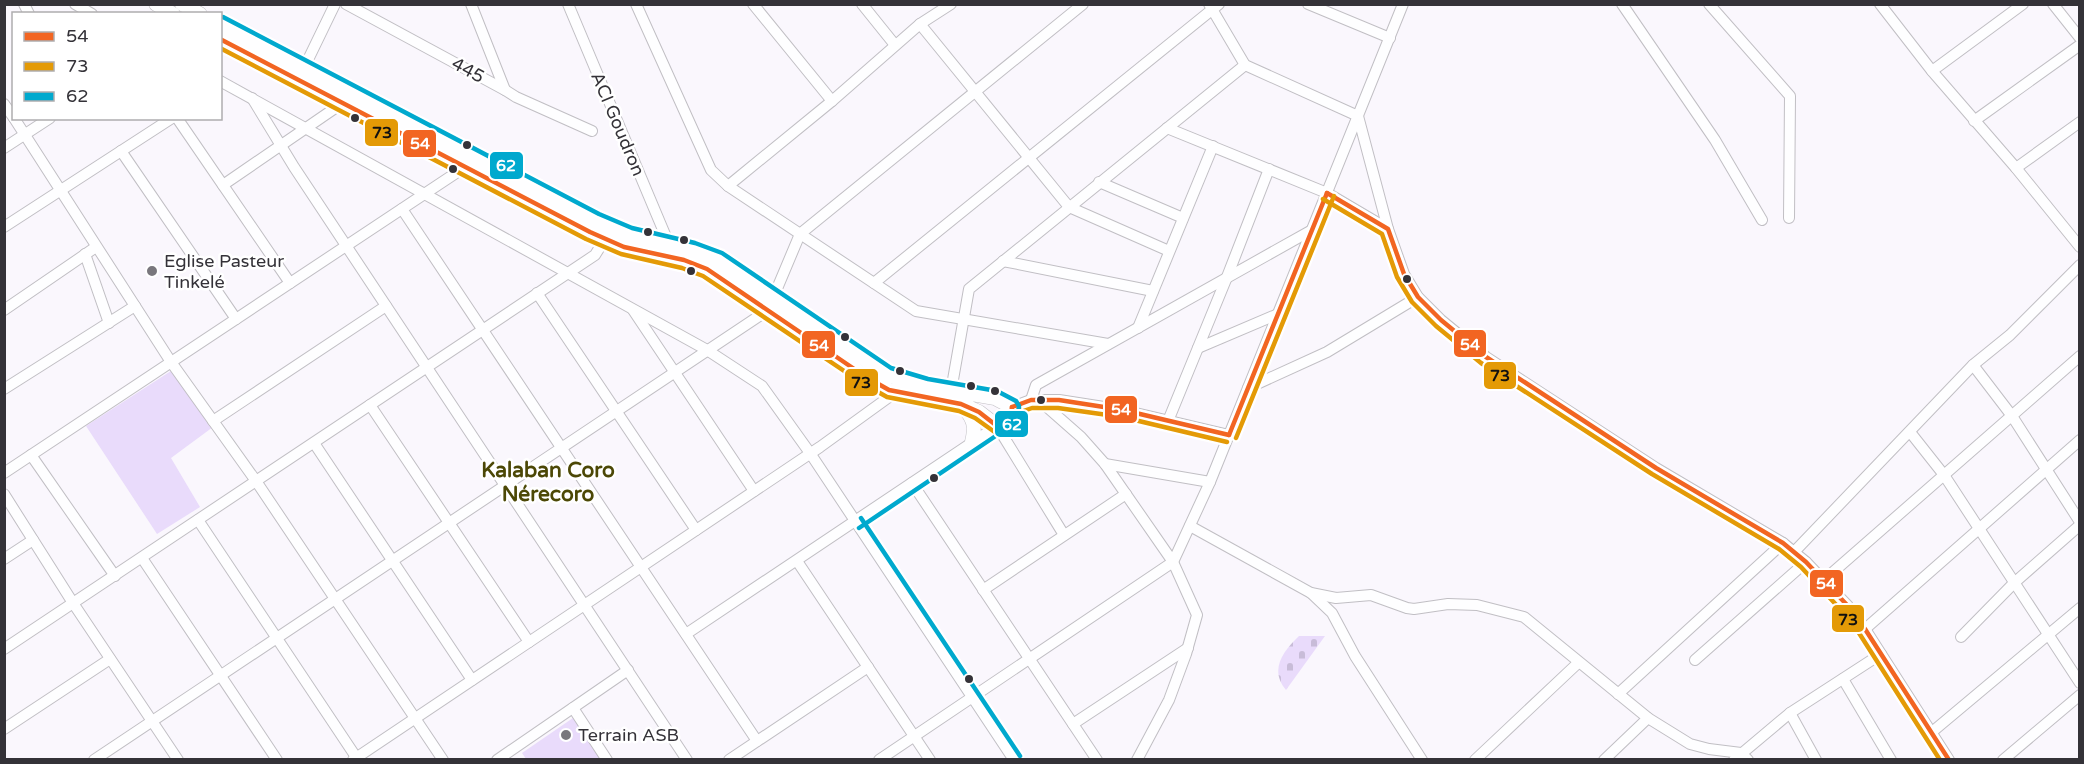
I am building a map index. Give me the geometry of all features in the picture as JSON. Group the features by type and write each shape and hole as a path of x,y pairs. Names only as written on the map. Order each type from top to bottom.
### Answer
{"main road":[{"path":"156,4 169,12"},
{"path":"182,4 196,12"},
{"path":"222,25 504,175 609,227 699,264 770,303 888,375 909,382 995,398 1012,407 1011,414 997,426 979,412 961,404 889,390 866,377 770,303"},
{"path":"222,40 605,239 638,252 670,251"},
{"path":"961,404 975,423 972,442"}],"street":[{"path":"75,4 89,12"},
{"path":"304,68 335,4"},
{"name":"445","path":"346,4 516,98 592,131"},
{"path":"471,4 505,90"},
{"name":"ACI Goudron","path":"568,4 670,251"},
{"path":"636,4 711,170 728,186 916,311 1108,344"},
{"path":"753,4 832,101"},
{"path":"862,4 895,45"},
{"path":"94,759 675,372 770,303 800,234 1083,4"},
{"path":"1308,4 1390,38"},
{"path":"879,759 1173,562 1210,482 1403,4"},
{"path":"1622,4 1715,140 1762,220"},
{"path":"1709,4 1790,96 1789,218"},
{"path":"1880,4 1932,71 2016,168 2079,247"},
{"path":"1932,71 2023,4"},
{"path":"2053,4 2079,38"},
{"path":"728,186 832,101 920,24 945,7"},
{"path":"874,283 1214,7 1245,65 1358,116"},
{"path":"920,24 1069,207 1170,251"},
{"path":"1974,121 2079,45"},
{"path":"951,391 969,289 1245,65"},
{"path":"222,84 252,98 707,350 762,386 810,453 1014,759"},
{"path":"252,98 346,246 687,759"},
{"path":"223,185 344,102"},
{"path":"1358,116 1388,229 1404,274 1418,297 1441,320 1486,357 1656,468 1783,543 1806,562 1848,606 1865,629 1949,759"},
{"path":"15,120 171,362 256,481 443,759"},
{"path":"4,148 47,120"},
{"path":"4,227 169,120"},
{"path":"178,120 290,283"},
{"path":"2016,168 2079,122"},
{"path":"1167,128 1328,193 1388,229"},
{"path":"1138,328 1213,146"},
{"path":"121,151 236,319"},
{"path":"4,473 465,167"},
{"path":"1168,421 1269,169"},
{"path":"1099,182 1183,218"},
{"path":"402,209 758,741"},
{"path":"1035,400 1036,385 1312,230"},
{"path":"4,649 595,255 605,239"},
{"path":"4,310 96,247"},
{"path":"86,254 110,323"},
{"path":"1003,261 1153,291"},
{"path":"1794,552 1974,365 2010,335 2079,265"},
{"path":"537,293 696,530"},
{"path":"1248,388 1327,352 1418,297"},
{"path":"4,388 135,306"},
{"path":"213,421 386,306"},
{"path":"631,308 754,491"},
{"path":"1198,348 1278,314"},
{"path":"1824,580 2079,356"},
{"path":"1961,637 2014,583 2079,524 2047,469 2012,416 1974,365"},
{"path":"198,520 356,759 810,453 896,392"},
{"path":"1012,407 1035,400 1059,400 1124,410 1229,435"},
{"path":"1035,400 1081,437 1105,464 1173,562 1197,615 1169,700 1146,738 1137,759"},
{"path":"370,405 528,642"},
{"path":"686,634 997,426 1064,536"},
{"path":"1910,432 1944,475 1980,528 2079,683"},
{"path":"1865,629 2079,441"},
{"path":"314,443 472,680"},
{"path":"31,455 115,576"},
{"path":"1105,464 1210,482"},
{"path":"912,483 1097,759"},
{"path":"4,494 73,603 178,759"},
{"path":"983,590 1126,494"},
{"path":"1190,526 1311,593 1332,613 1354,656 1422,759"},
{"path":"4,559 33,540"},
{"path":"1618,694 1783,543"},
{"path":"142,558 277,759"},
{"path":"797,561 930,759"},
{"path":"1695,660 1806,562"},
{"path":"1311,593 1336,598 1371,595 1414,609 1448,604 1477,605 1524,617 1648,718 1690,744 1741,757 1790,713 1881,654"},
{"path":"1932,732 2079,608"},
{"path":"1073,724 1188,648"},
{"path":"4,729 110,659"},
{"path":"1475,759 1578,663"},
{"path":"729,759 868,667"},
{"path":"497,759 628,670"},
{"path":"1843,679 1891,759"},
{"path":"2003,759 2079,694"},
{"path":"573,708 607,759"},
{"path":"1790,713 1816,759"},
{"path":"1604,759 1648,718"}],"green space":[{"path":"174,369 213,427 171,458 200,507 157,534 86,426"},
{"path":"1299,636 1325,636 1286,690 1281,683 1278,668 1283,654"},
{"name":"Terrain ASB","path":"573,718 602,759 526,759 522,753"}],"transit line":[{"name":"62","path":"223,17 599,214 632,228 695,243 722,253 891,368 928,379 997,391 1016,401 1019,406 1018,416 1009,427 859,528"},
{"name":"54","path":"222,40 590,232 624,247 684,260 707,269 866,377 889,390 961,404 979,412 997,426 1011,414 1012,407"},
{"name":"73","path":"222,49 586,239 621,254 682,268 703,276 862,383 887,397 959,411 975,418 996,433 1012,424 1019,408"},
{"name":"54","path":"1327,193 1388,229 1404,274 1418,297 1441,320 1486,357 1656,468 1783,543 1806,562 1848,606 1865,629 1949,760"},
{"name":"54","path":"1229,435 1327,193"},
{"name":"73","path":"1236,438 1334,196"},
{"name":"73","path":"1323,199 1382,234 1397,277 1412,302 1436,326 1481,363 1652,474 1779,549 1801,567 1859,633 1940,760"},
{"name":"54","path":"1012,407 1031,400 1059,400 1123,410 1229,435"},
{"name":"73","path":"1015,414 1032,408 1058,408 1122,417 1227,442"},
{"name":"62","path":"861,518 1020,756"}],"place":[{"name":"Eglise Pasteur Tinkelé","path":"152,271"},
{"name":"Terrain ASB","path":"566,735"}],"district":[{"name":"Kalaban Coro Nérecoro","path":"548,482"}]}
